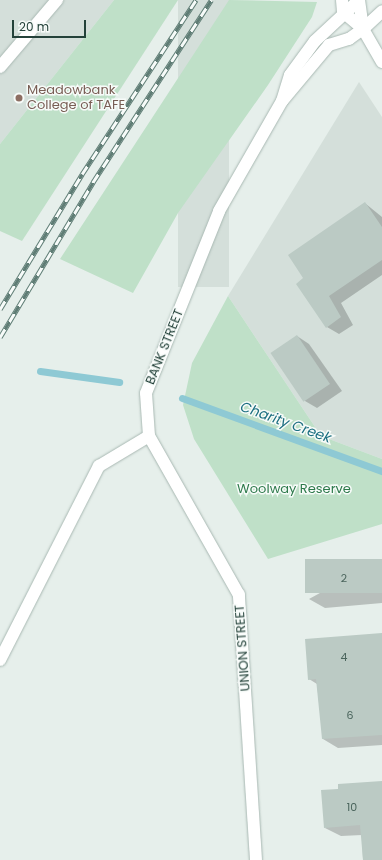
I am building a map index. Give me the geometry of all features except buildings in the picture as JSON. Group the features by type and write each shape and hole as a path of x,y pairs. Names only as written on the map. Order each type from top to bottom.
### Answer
{"street":[{"path":"0,67 57,0"},
{"path":"342,0 343,12 363,29 382,62"},
{"name":"BANK STREET","path":"149,436 146,393 219,211 282,101 329,45 349,39 363,29 359,0 343,12 290,75 282,101"},
{"path":"363,29 382,11"},
{"path":"0,660 99,466 149,436"},
{"name":"UNION STREET","path":"149,436 239,595 256,860"}],"shaded area":[{"name":"Meadowbank College of TAFE","path":"0,0 114,0 0,144"},
{"path":"178,0 229,0 229,287 178,287"},
{"path":"359,82 382,117 382,459 321,436 228,296"}],"green space":[{"path":"114,0 178,0 22,241 0,231 0,144"},
{"path":"229,0 317,2 312,17 268,85 178,213 133,293 60,259"},
{"name":"Woolway Reserve","path":"228,296 321,436 382,459 382,524 268,559 194,439 183,405 192,363"}],"waterway":[{"path":"40,371 119,382"},
{"name":"Charity Creek","path":"182,398 382,471"}],"railway":[{"path":"0,309 82,174 196,0"},
{"path":"0,337 93,182 211,0"}],"place":[{"name":"Meadowbank College of TAFE","path":"19,98"}]}
